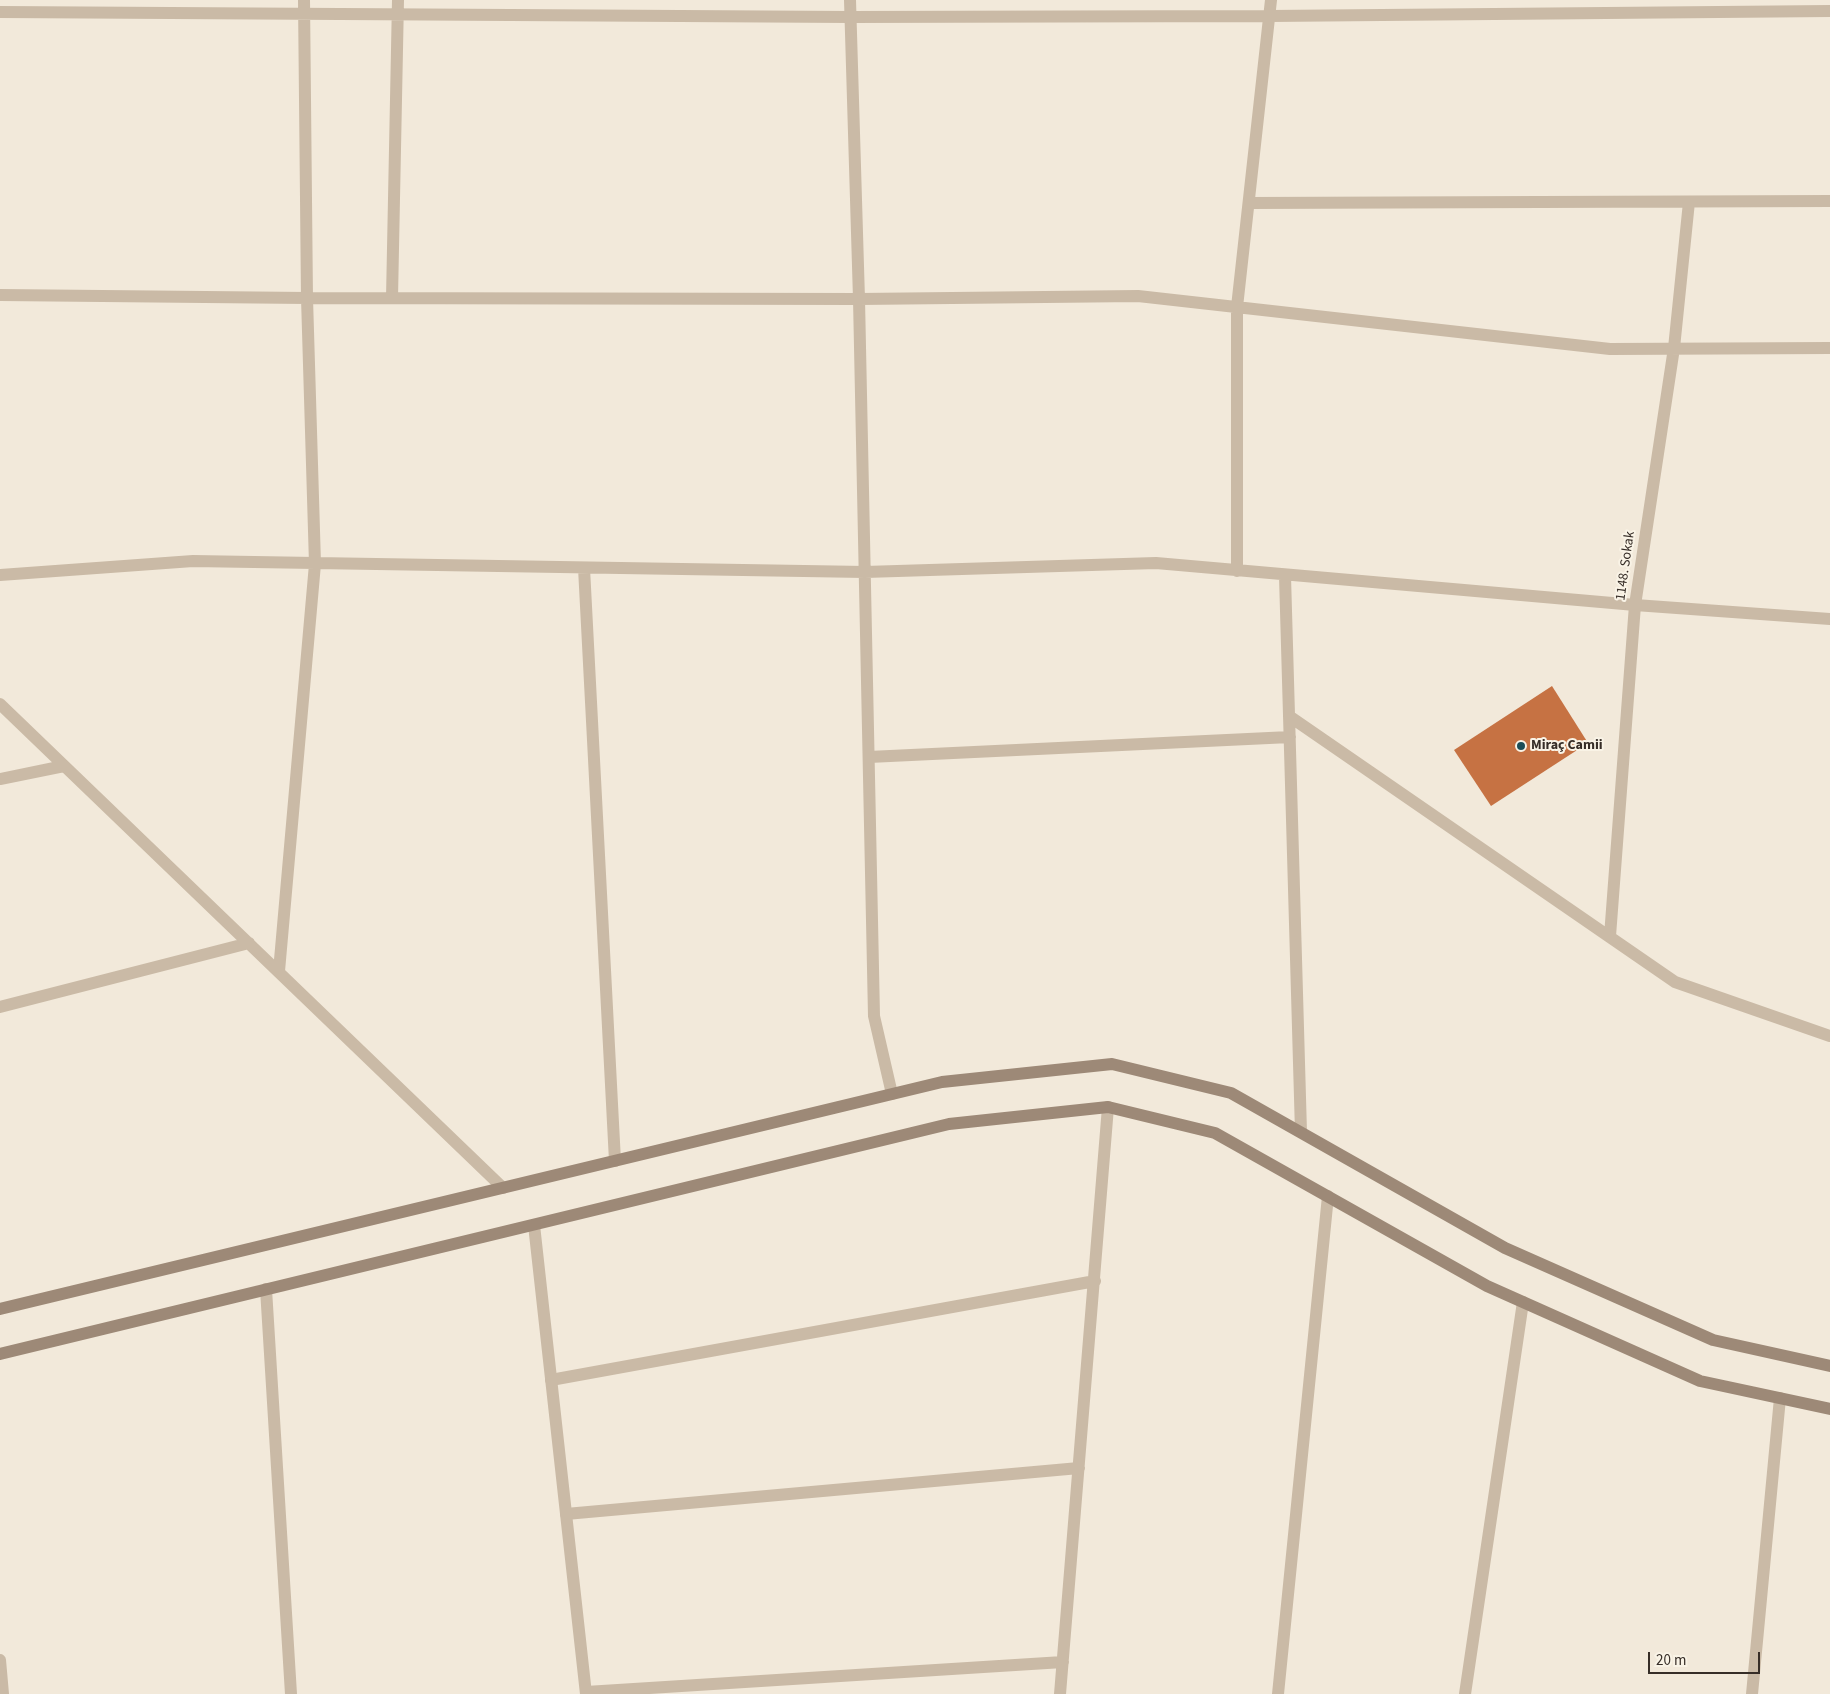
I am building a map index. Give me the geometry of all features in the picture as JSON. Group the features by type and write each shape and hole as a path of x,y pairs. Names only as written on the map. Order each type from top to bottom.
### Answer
{"main road":[{"path":"0,1309 942,1082 1112,1064 1231,1093 1506,1248 1713,1340 1830,1366"},
{"path":"0,1354 949,1124 1108,1107 1215,1133 1487,1286 1700,1381 1830,1409"}],"street":[{"path":"279,971 315,564 307,298 304,0"},
{"path":"392,298 398,0"},
{"path":"850,0 859,299 874,1016 892,1094"},
{"path":"1237,571 1237,307 1271,0"},
{"path":"0,12 850,17 1270,16 1830,11"},
{"path":"1248,203 1830,201"},
{"name":"1148. Sokak","path":"1610,936 1635,605 1674,348 1690,202"},
{"path":"0,295 307,298 859,299 1138,296 1610,349 1830,348"},
{"path":"0,575 193,562 865,572 1156,563 1285,576 1830,619"},
{"path":"584,568 615,1161"},
{"path":"1285,576 1301,1132"},
{"path":"0,704 503,1188"},
{"path":"1289,716 1675,982 1830,1036"},
{"path":"868,757 1290,737"},
{"path":"0,780 64,766"},
{"path":"0,1007 249,943"},
{"path":"1060,1694 1108,1107"},
{"path":"1278,1694 1328,1196"},
{"path":"534,1224 586,1693 1062,1662"},
{"path":"551,1380 1094,1281"},
{"path":"266,1289 291,1694"},
{"path":"1465,1694 1523,1302"},
{"path":"1752,1694 1780,1398"},
{"path":"566,1514 1079,1468"},
{"path":"0,1660 3,1694"}],"building":[{"name":"Miraç Camii","path":"1552,686 1588,743 1491,806 1454,750"}],"place":[{"name":"Miraç Camii","path":"1521,746"}]}
